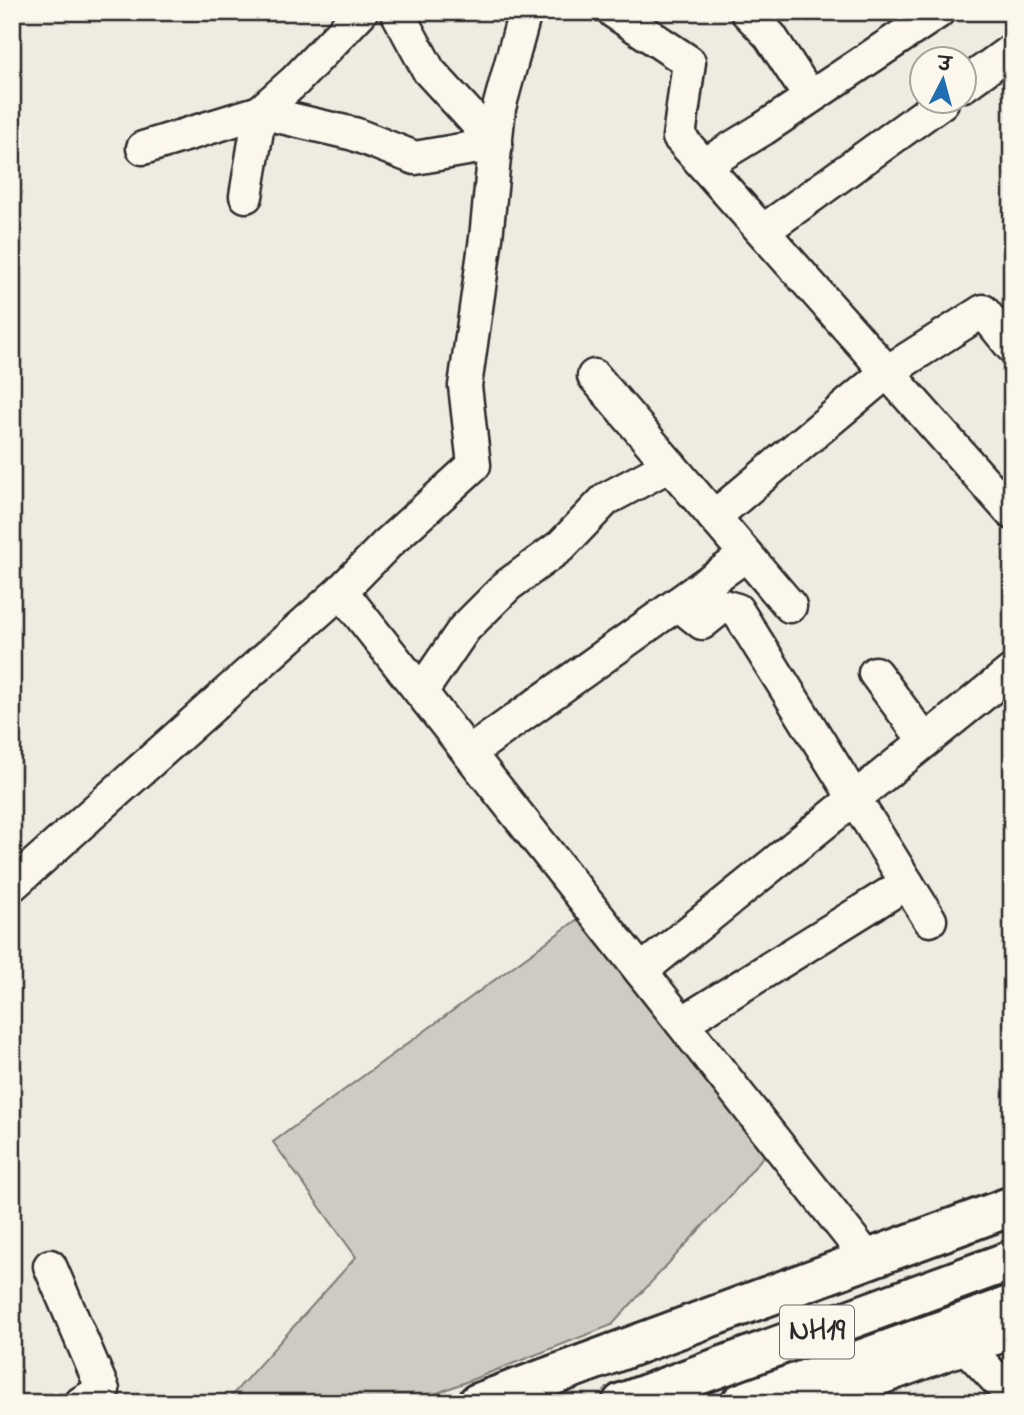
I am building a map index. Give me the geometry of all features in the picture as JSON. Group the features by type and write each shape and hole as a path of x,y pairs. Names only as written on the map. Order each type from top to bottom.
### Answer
{"main road":[{"path":"478,1403 1012,1206"},
{"name":"NH19","path":"622,1403 1012,1260"},
{"name":"NH19","path":"741,1403 827,1388 1012,1306"},
{"path":"792,1403 827,1388"}],"street":[{"path":"143,148 260,112 295,82 361,12"},
{"path":"397,12 429,71 496,144"},
{"path":"12,885 341,591 387,544 474,465 465,386 486,239 499,108 525,12"},
{"path":"614,12 689,62 679,136 1012,513"},
{"path":"747,12 770,36 810,97"},
{"path":"704,165 763,129 938,12"},
{"path":"978,75 1012,50"},
{"path":"260,112 354,134 415,158 496,144"},
{"path":"246,196 260,112"},
{"path":"763,232 923,116"},
{"path":"714,517 887,372 983,311 1012,347"},
{"path":"594,376 790,606"},
{"path":"421,692 464,629 508,585 561,546 606,499 670,465"},
{"path":"469,753 746,555"},
{"path":"341,591 869,1258"},
{"path":"678,604 702,623 723,606 737,610 930,920"},
{"path":"641,971 1012,671"},
{"path":"875,673 925,741"},
{"path":"682,1023 907,883"},
{"path":"50,1266 98,1399"},
{"path":"827,1388 856,1387 1012,1333"},
{"path":"966,1347 1012,1396"}],"shaded area":[{"path":"582,916 767,1152 612,1325 412,1403 225,1403 356,1257 273,1142"}]}
